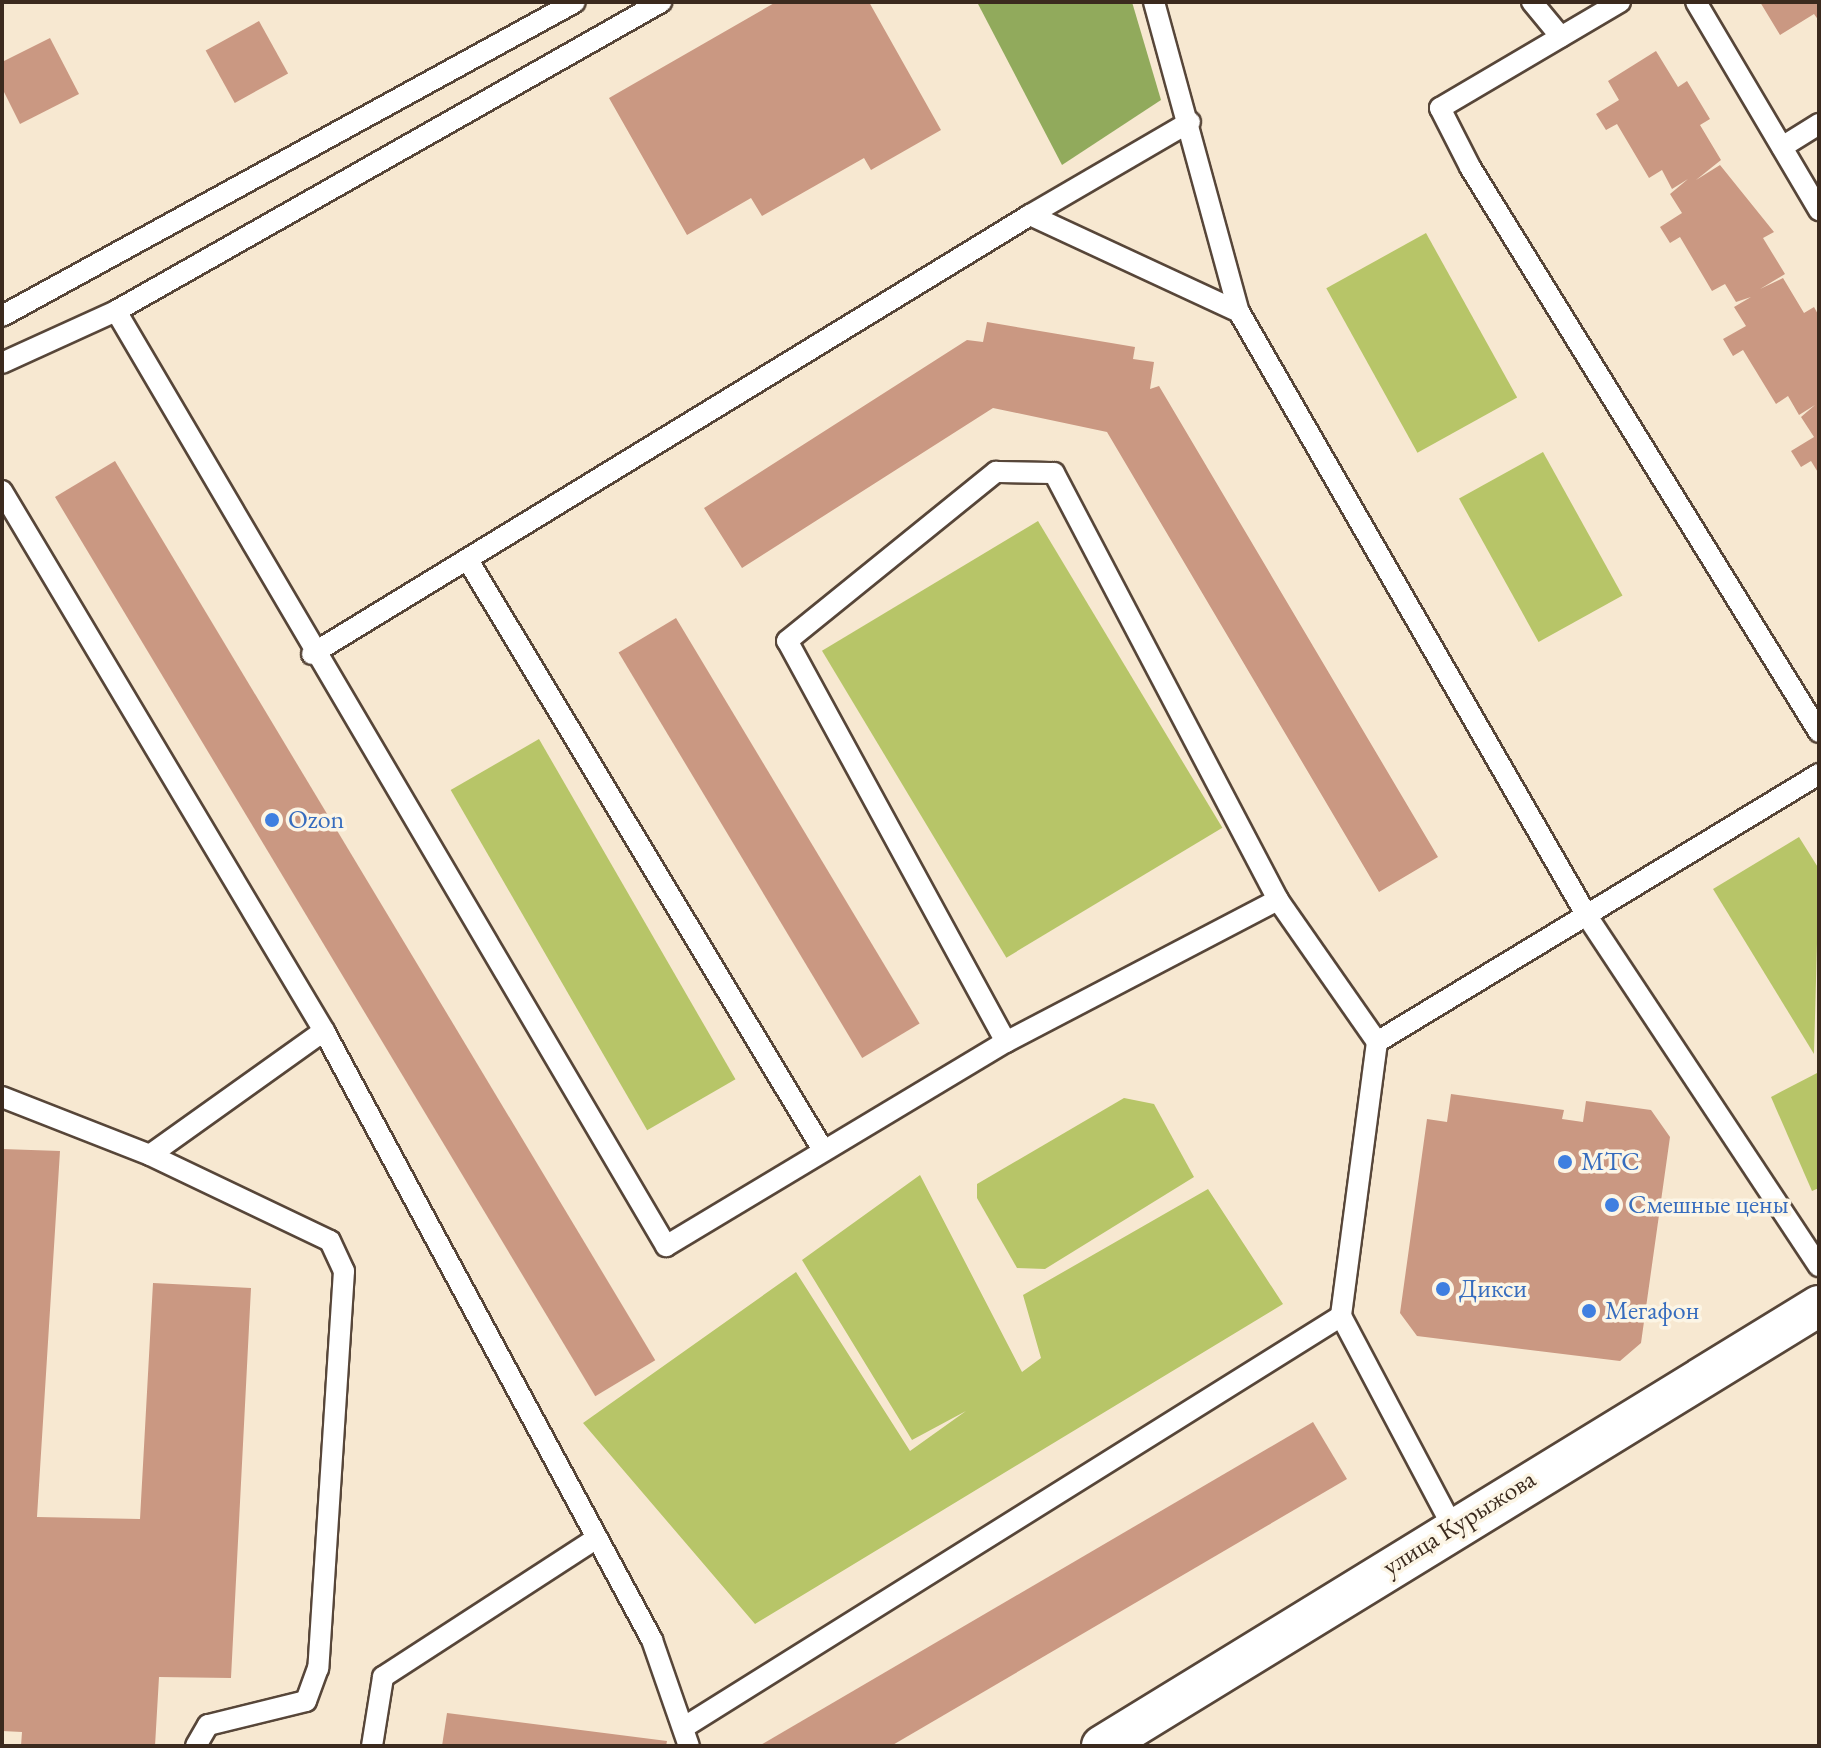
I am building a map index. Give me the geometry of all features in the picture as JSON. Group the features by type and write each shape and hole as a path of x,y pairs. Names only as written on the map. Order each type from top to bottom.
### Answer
{"street":[{"name":"улица Курыжова","path":"1102,1746 1452,1526 1819,1306"}],"lane":[{"path":"2,316 575,2"},
{"path":"2,363 116,311 661,2"},
{"path":"1154,2 1190,122 1239,312 1587,916 1819,1266"},
{"path":"1532,2 1561,37"},
{"path":"1620,2 1440,108 1819,732"},
{"path":"1696,2 1819,210"},
{"path":"312,654 469,562 1030,215 1190,122"},
{"path":"1782,147 1819,124"},
{"path":"1030,215 1239,312"},
{"path":"116,311 312,654 666,1246 1006,1042 1278,900"},
{"path":"1006,1042 787,641 996,472 1054,473 1278,900 1377,1042 1341,1316 1452,1526"},
{"path":"2,491 324,1031 652,1640 688,1736 1341,1316"},
{"path":"469,562 823,1150"},
{"path":"1377,1042 1819,774"},
{"path":"150,1155 324,1031"},
{"path":"2,1097 150,1155 330,1241 344,1271 318,1668 306,1701 208,1725 196,1746"},
{"path":"372,1746 383,1677 597,1538"}],"green space":[{"path":"977,2 1132,2 1161,100 1062,165"},
{"path":"1426,233 1517,397 1417,453 1326,288"},
{"path":"1543,452 1623,595 1539,642 1459,499"},
{"path":"1038,521 1222,828 1006,958 822,651"},
{"path":"539,739 736,1079 647,1130 451,790"},
{"path":"1799,837 1819,869 1814,1054 1713,889"},
{"path":"1819,1072 1819,1188 1812,1191 1771,1097"},
{"path":"1124,1098 1154,1104 1194,1177 1045,1269 1017,1268 977,1198 977,1184"},
{"path":"920,1175 1022,1372 1041,1358 1023,1295 1208,1189 1283,1304 755,1624 583,1423 796,1272 910,1451 966,1411 912,1440 802,1260"}],"building":[{"path":"776,2 869,2 941,130 871,170 864,158 762,216 751,198 687,235 609,98"},
{"path":"1760,2 1819,2 1819,21 1814,14 1780,35"},
{"path":"259,21 288,73 235,103 206,51"},
{"path":"50,38 79,94 20,124 2,88 2,62"},
{"path":"1656,51 1678,87 1687,81 1710,119 1700,125 1721,160 1696,180 1720,165 1774,232 1763,238 1785,274 1760,289 1783,278 1804,313 1814,307 1819,316 1819,474 1811,461 1801,467 1791,451 1814,437 1801,417 1815,405 1799,415 1788,396 1776,404 1743,350 1733,356 1723,339 1746,326 1734,307 1751,297 1736,302 1725,284 1712,291 1680,237 1670,243 1660,227 1682,213 1670,194 1688,179 1672,189 1662,170 1649,178 1617,124 1606,130 1596,114 1619,100 1608,81"},
{"path":"987,322 1135,347 1133,359 1154,362 1150,389 1159,386 1438,857 1379,892 1107,432 993,408 742,568 704,508 967,340 983,342"},
{"path":"115,461 655,1360 595,1396 55,497"},
{"path":"676,618 920,1023 862,1058 619,653"},
{"path":"1451,1094 1564,1110 1562,1119 1583,1122 1586,1101 1651,1110 1670,1137 1641,1343 1620,1361 1417,1336 1400,1313 1427,1119 1447,1122"},
{"path":"2,1149 60,1151 37,1517 140,1519 153,1283 251,1288 231,1678 159,1677 155,1746 21,1746 22,1732 2,1731"},
{"path":"1313,1422 1347,1479 891,1746 759,1746"},
{"path":"447,1713 667,1741 666,1746 442,1746"}],"place":[{"name":"Ozon","path":"272,820"},
{"name":"МТС","path":"1565,1162"},
{"name":"Смешные цены","path":"1612,1205"},
{"name":"Дикси","path":"1443,1289"},
{"name":"Мегафон","path":"1589,1311"}]}
